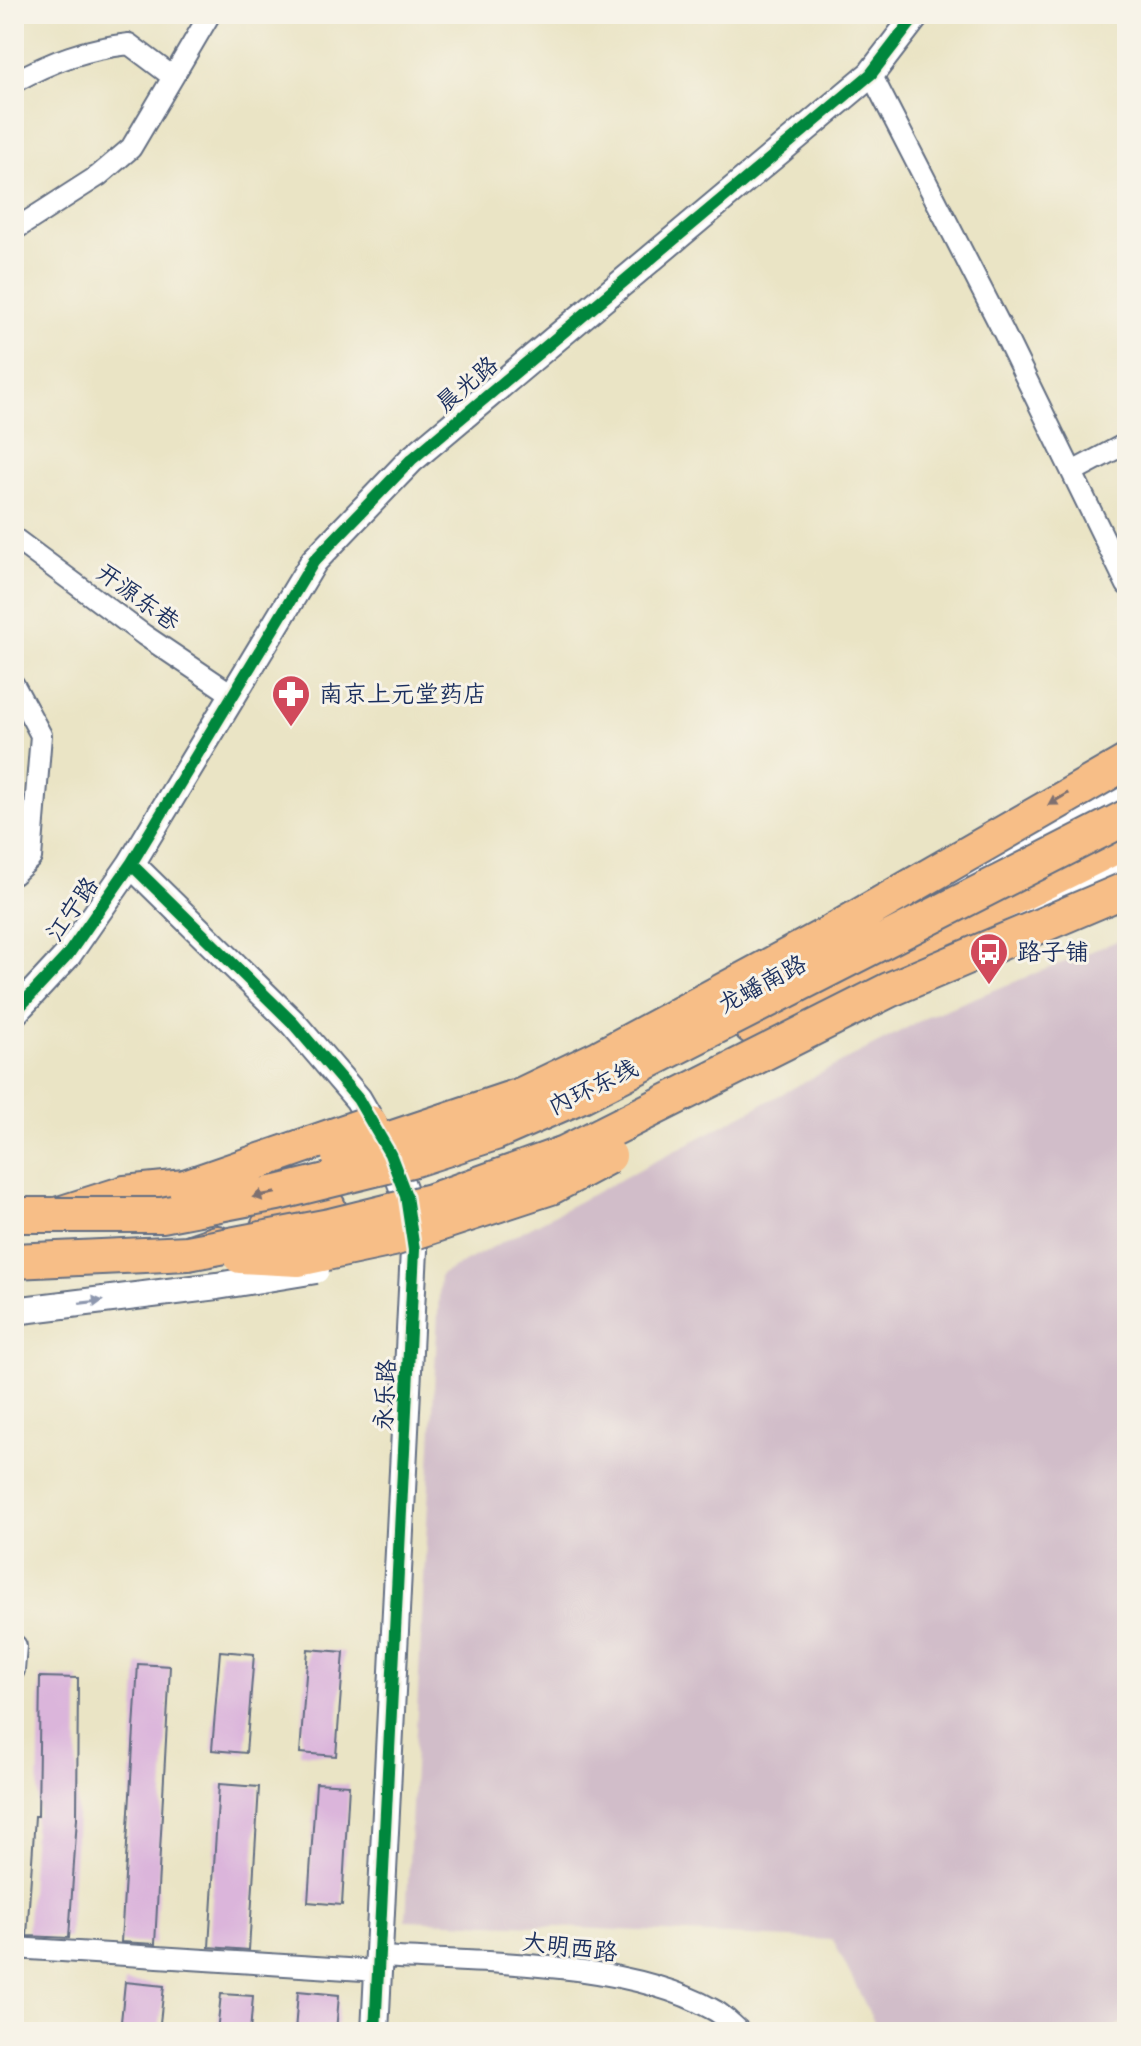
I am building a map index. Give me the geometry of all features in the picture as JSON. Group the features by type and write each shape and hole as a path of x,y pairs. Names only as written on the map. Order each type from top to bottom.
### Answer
{"highway":[{"path":"56,1215 125,1193 185,1187 341,1156 521,1095 600,1057 830,933 1127,762"},
{"name":"内环东线","path":"14,1215 162,1215 277,1193 400,1163 495,1133 582,1095 1127,817"},
{"path":"188,1253 493,1152 582,1113 1127,841"},
{"path":"14,1261 188,1253 298,1259 393,1239 551,1187 1069,916 1127,868"},
{"path":"188,1253 330,1226 431,1201 565,1153 889,990 1127,889"},
{"path":"185,1187 336,1133 482,1087 650,1016 755,987"}],"street":[{"path":"14,230 98,176 131,148 210,14"},
{"name":"晨光路","path":"131,864 314,561 411,460 871,74 917,14"},
{"path":"14,82 54,60 96,48 129,44 173,77"},
{"path":"871,74 1127,585"},
{"path":"1072,472 1127,443"},
{"name":"开源东巷","path":"14,538 144,635 233,695"},
{"path":"14,685 41,735 31,858 14,874"},
{"name":"龙蟠南路","path":"390,1154 525,1106 580,1081 755,987 1127,798"},
{"name":"江宁路","path":"14,1013 67,956 131,864"},
{"name":"永乐路","path":"131,864 292,1022 358,1099 390,1154 406,1196 414,1250 375,2032"},
{"name":"龙蟠南路","path":"406,1196 546,1148 913,964 1127,868"},
{"path":"14,1311 217,1286 338,1266 443,1234 551,1187"},
{"path":"14,1670 16,1646"},
{"name":"大明西路","path":"14,1948 562,1969 646,1984 713,2009 741,2032"}],"shaded area":[{"path":"1127,937 1127,2021 1105,2032 879,2032 833,1940 406,1920 440,1275 929,1016"}],"building":[{"path":"308,1649 344,1652 336,1756 300,1753"},
{"path":"220,1651 254,1654 246,1753 212,1750"},
{"path":"138,1664 170,1666 155,1944 121,1942"},
{"path":"40,1677 78,1678 77,1818 69,1938 27,1936 35,1816 38,1816"},
{"path":"316,1783 349,1785 342,1905 308,1902"},
{"path":"219,1784 259,1787 249,1950 209,1947"},
{"path":"125,1982 164,1986 159,2032 120,2032"},
{"path":"298,1991 339,1995 336,2032 295,2032"},
{"path":"221,1994 253,1996 250,2032 217,2032"}],"cycle path":[{"path":"14,1013 67,956 131,864 314,561 411,460 871,74 917,14"},
{"path":"131,864 292,1022 358,1099 390,1154 406,1196 414,1250 375,2032"}],"place":[{"name":"南京上元堂药店","path":"291,728"},
{"name":"路子铺","path":"989,986"}]}
